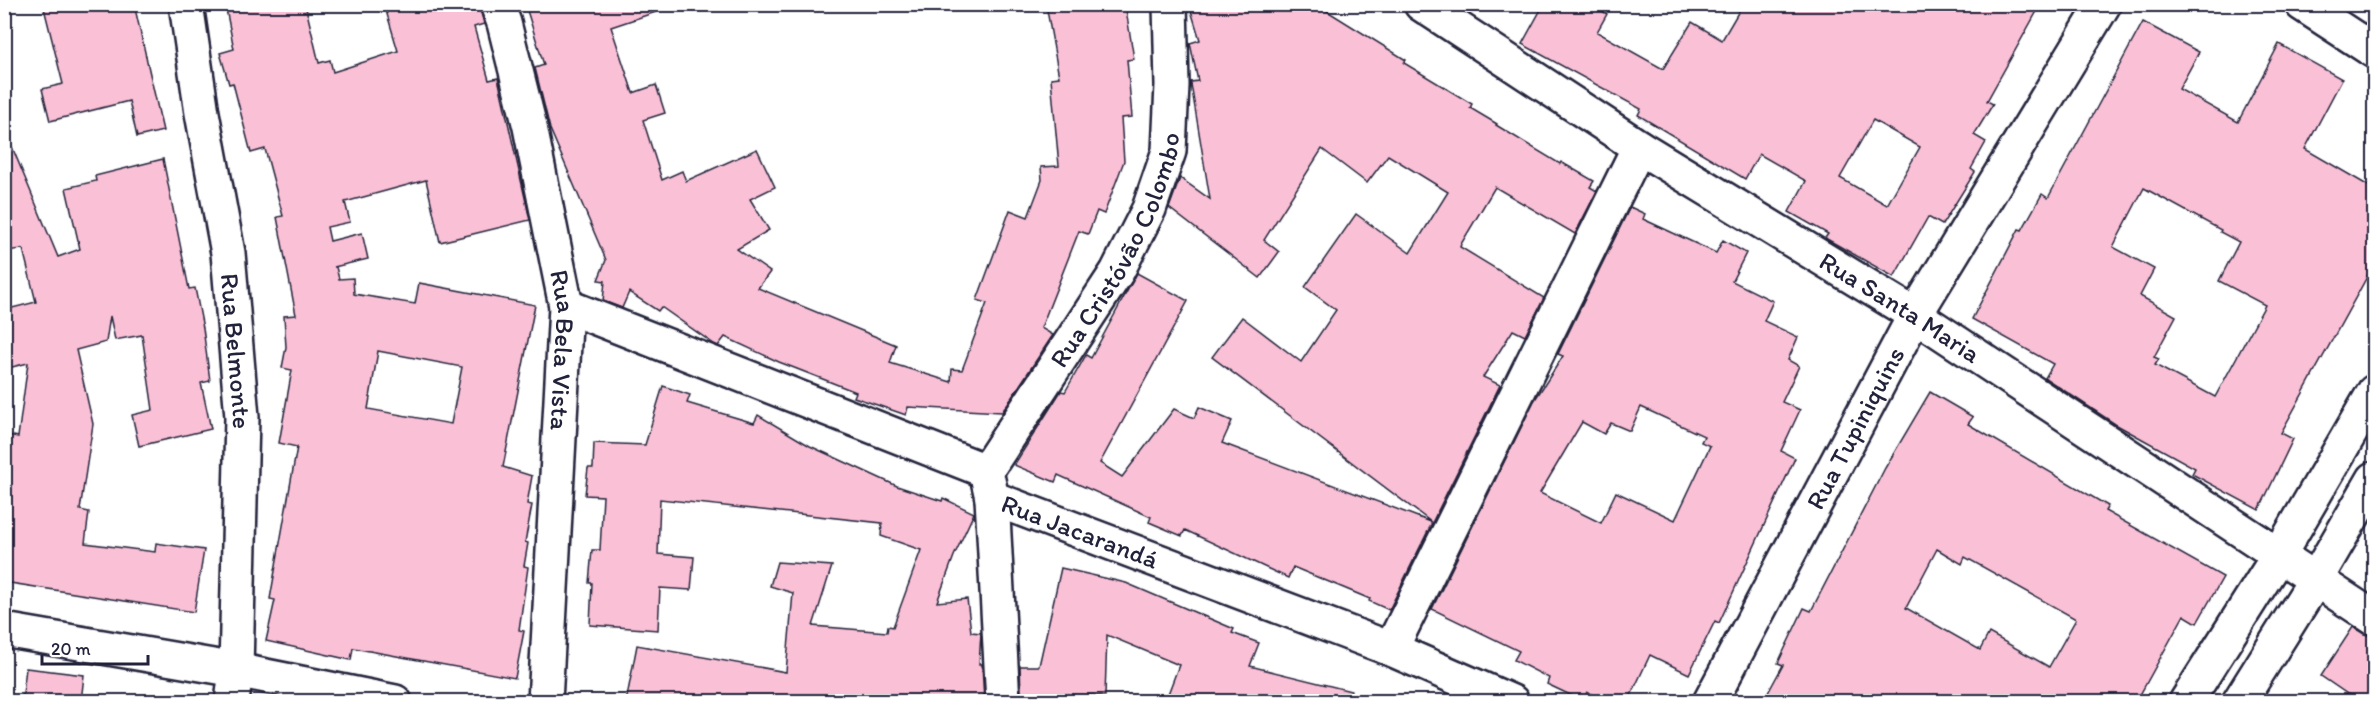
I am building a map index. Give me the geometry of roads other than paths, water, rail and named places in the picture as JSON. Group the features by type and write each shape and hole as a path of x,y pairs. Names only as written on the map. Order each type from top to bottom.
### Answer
{"street":[{"name":"Rua Belmonte","path":"186,4 202,112 228,253 242,417 236,670 232,702"},
{"name":"Rua Bela Vista","path":"497,4 504,23 530,127 566,306 545,702"},
{"name":"Rua Cristóvão Colombo","path":"989,484 1117,272 1149,209 1169,151 1172,85 1170,4"},
{"name":"Rua Santa Maria","path":"1421,4 1640,147 1916,315 2374,618"},
{"name":"Rua Tupiniquins","path":"1710,702 1916,315 2104,4"},
{"path":"2302,4 2374,51"},
{"path":"1391,649 1640,147"},
{"name":"Rua Jacarandá","path":"566,306 989,484 1391,649 1512,702"},
{"path":"2186,702 2279,555 2374,392"},
{"path":"2239,702 2316,579 2374,478"},
{"path":"989,484 1003,702"},
{"path":"4,630 236,670 395,702"}]}
